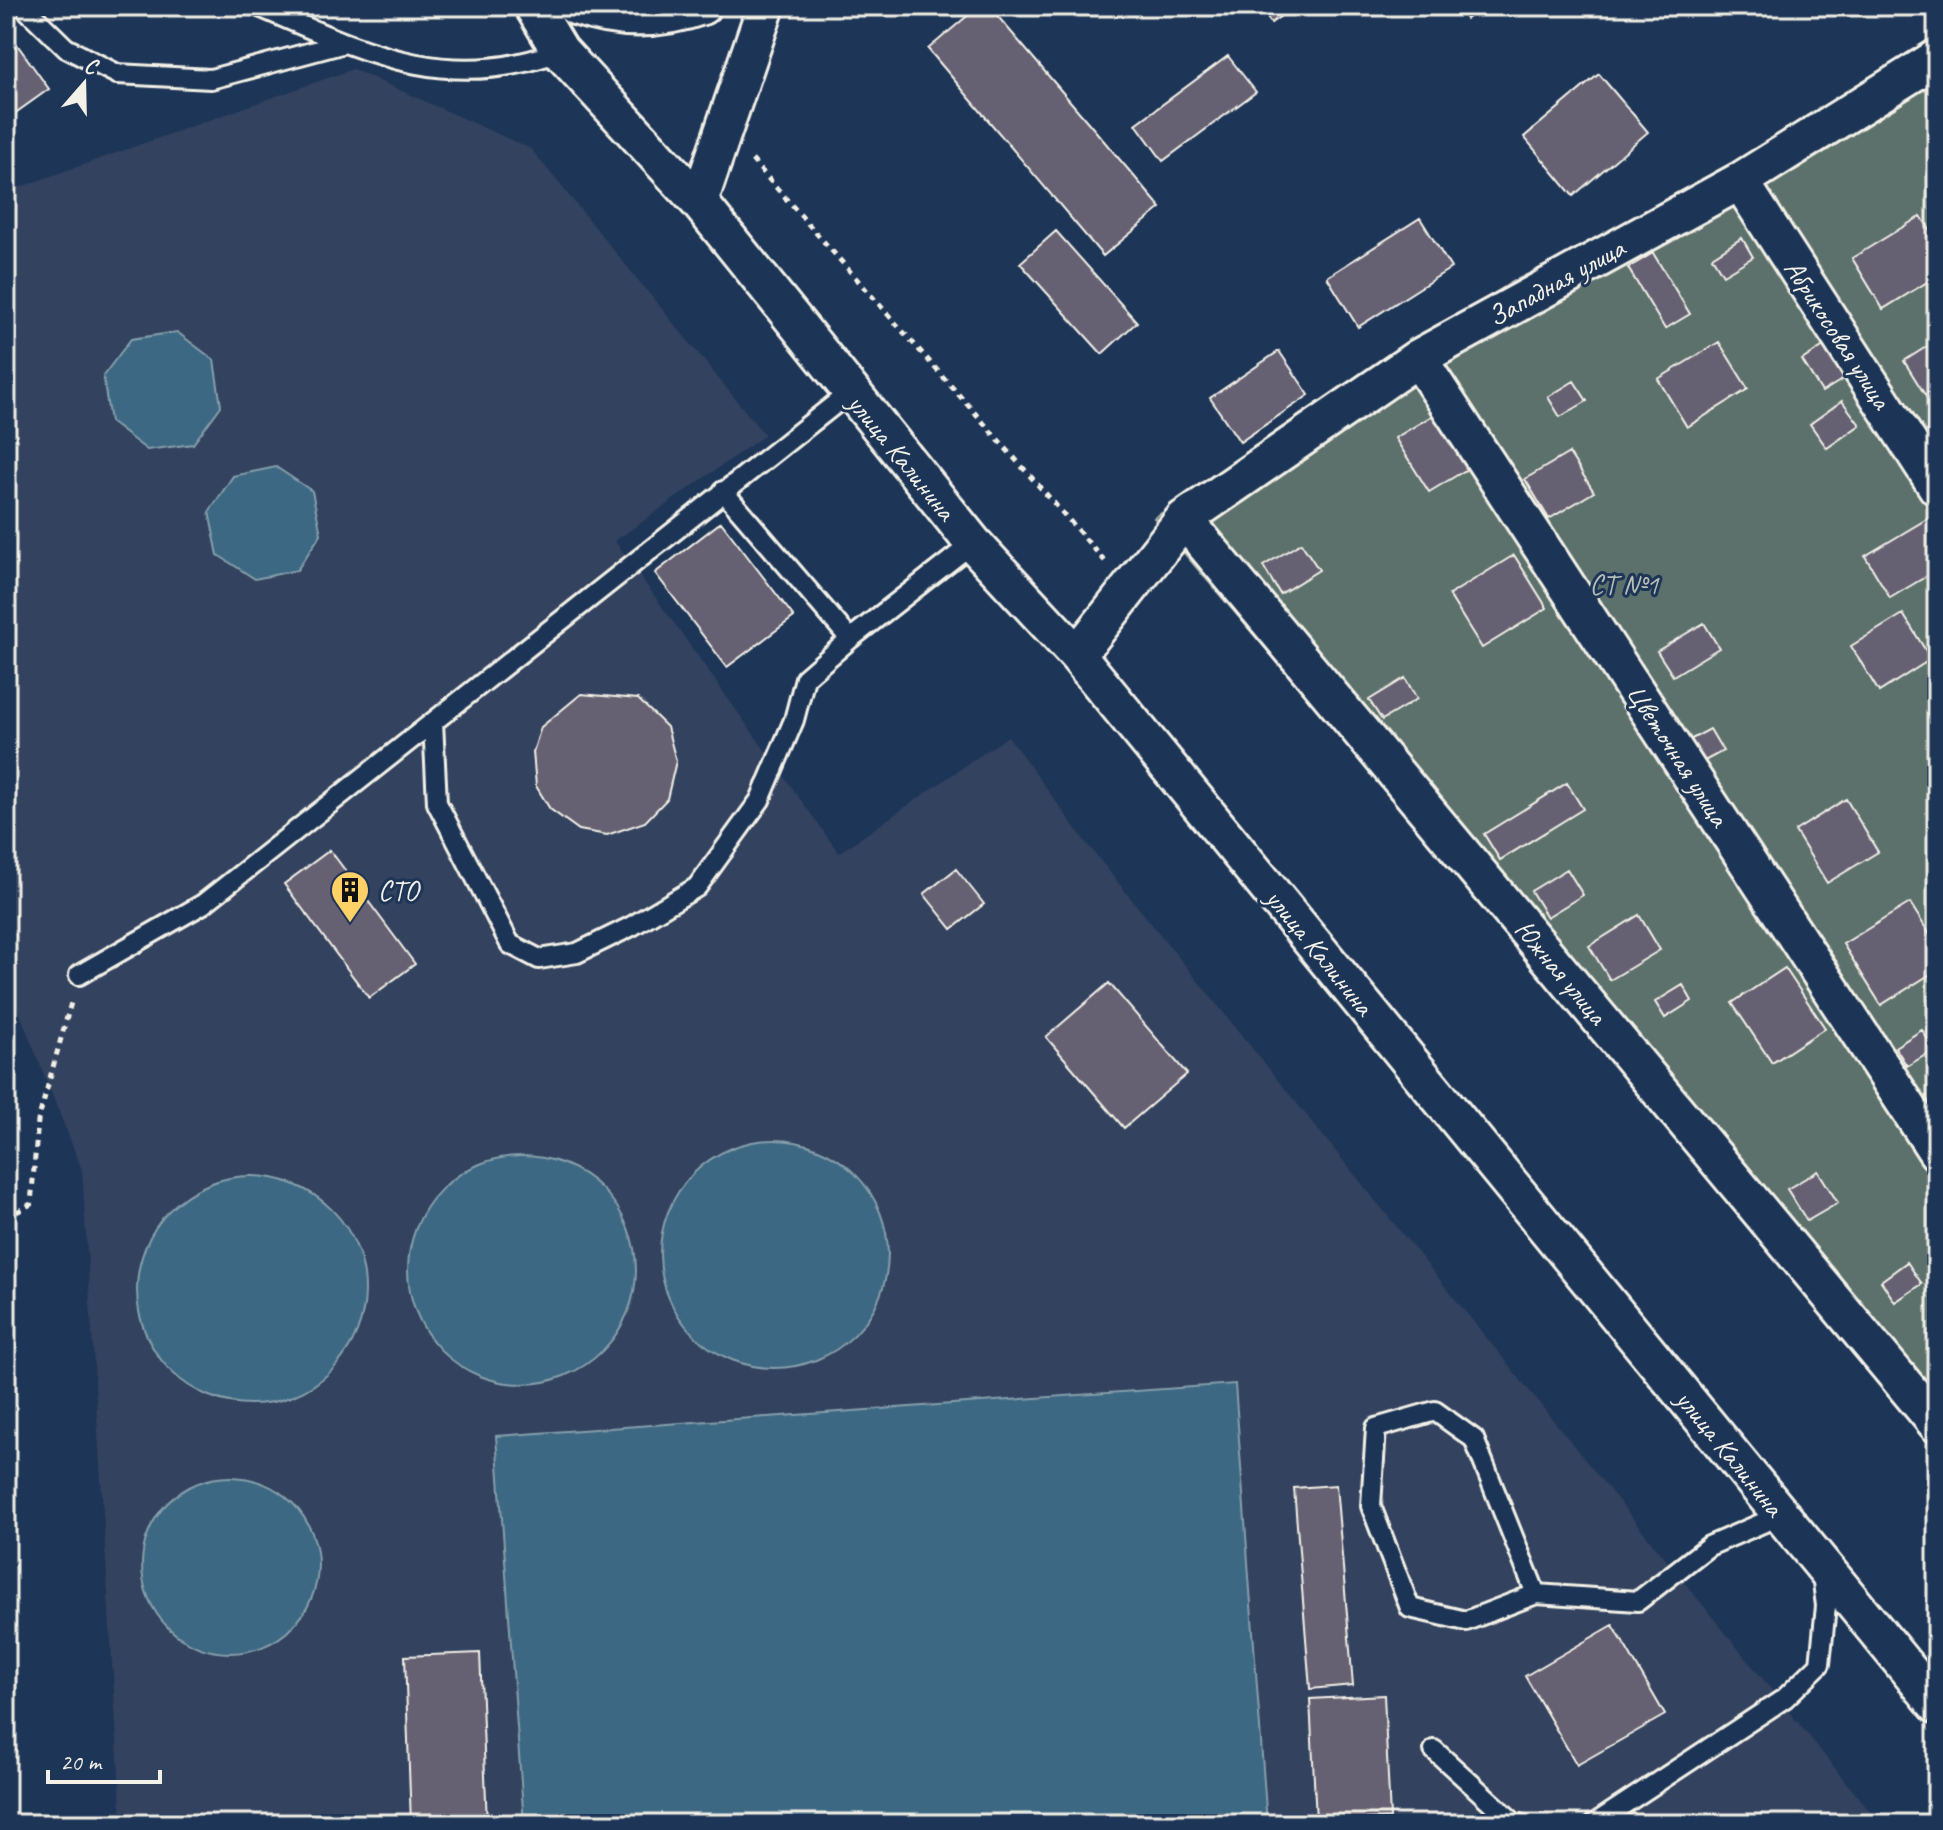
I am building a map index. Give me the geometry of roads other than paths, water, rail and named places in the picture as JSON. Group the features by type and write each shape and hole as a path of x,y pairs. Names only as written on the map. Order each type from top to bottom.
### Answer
{"street":[{"name":"улица Калинина","path":"533,6 560,51 699,202 849,393 973,543 1077,655 1937,1705"},
{"path":"575,6 612,16 644,18 702,6"},
{"path":"699,202 766,6"},
{"name":"Западная улица","path":"1077,655 1184,519 1418,358 1740,181 1937,58"},
{"name":"Абрикосовая улица","path":"1740,181 1937,487"},
{"name":"Цветочная улица","path":"1418,358 1937,1152"},
{"name":"Южная улица","path":"1184,519 1937,1424"}],"lane":[{"path":"23,6 66,48 117,74 211,79 345,43"},
{"path":"257,6 345,43 415,65 456,71 496,70 560,51"},
{"path":"79,975 203,904 849,393"},
{"path":"723,491 850,639"},
{"path":"433,722 437,803 510,944 539,959 577,953 632,926 697,887 760,800 794,720 805,678 973,543"},
{"path":"1536,1594 1474,1439 1435,1411 1376,1428 1371,1506 1410,1608 1466,1621 1536,1594 1638,1601 1709,1546 1781,1515"},
{"path":"1594,1824 1785,1698 1820,1664 1826,1606 1820,1563"},
{"path":"1434,1750 1515,1823"}],"place":[{"name":"СТО","path":"350,924"}],"park label":[{"name":"СТ №1","path":"1624,584"}]}
